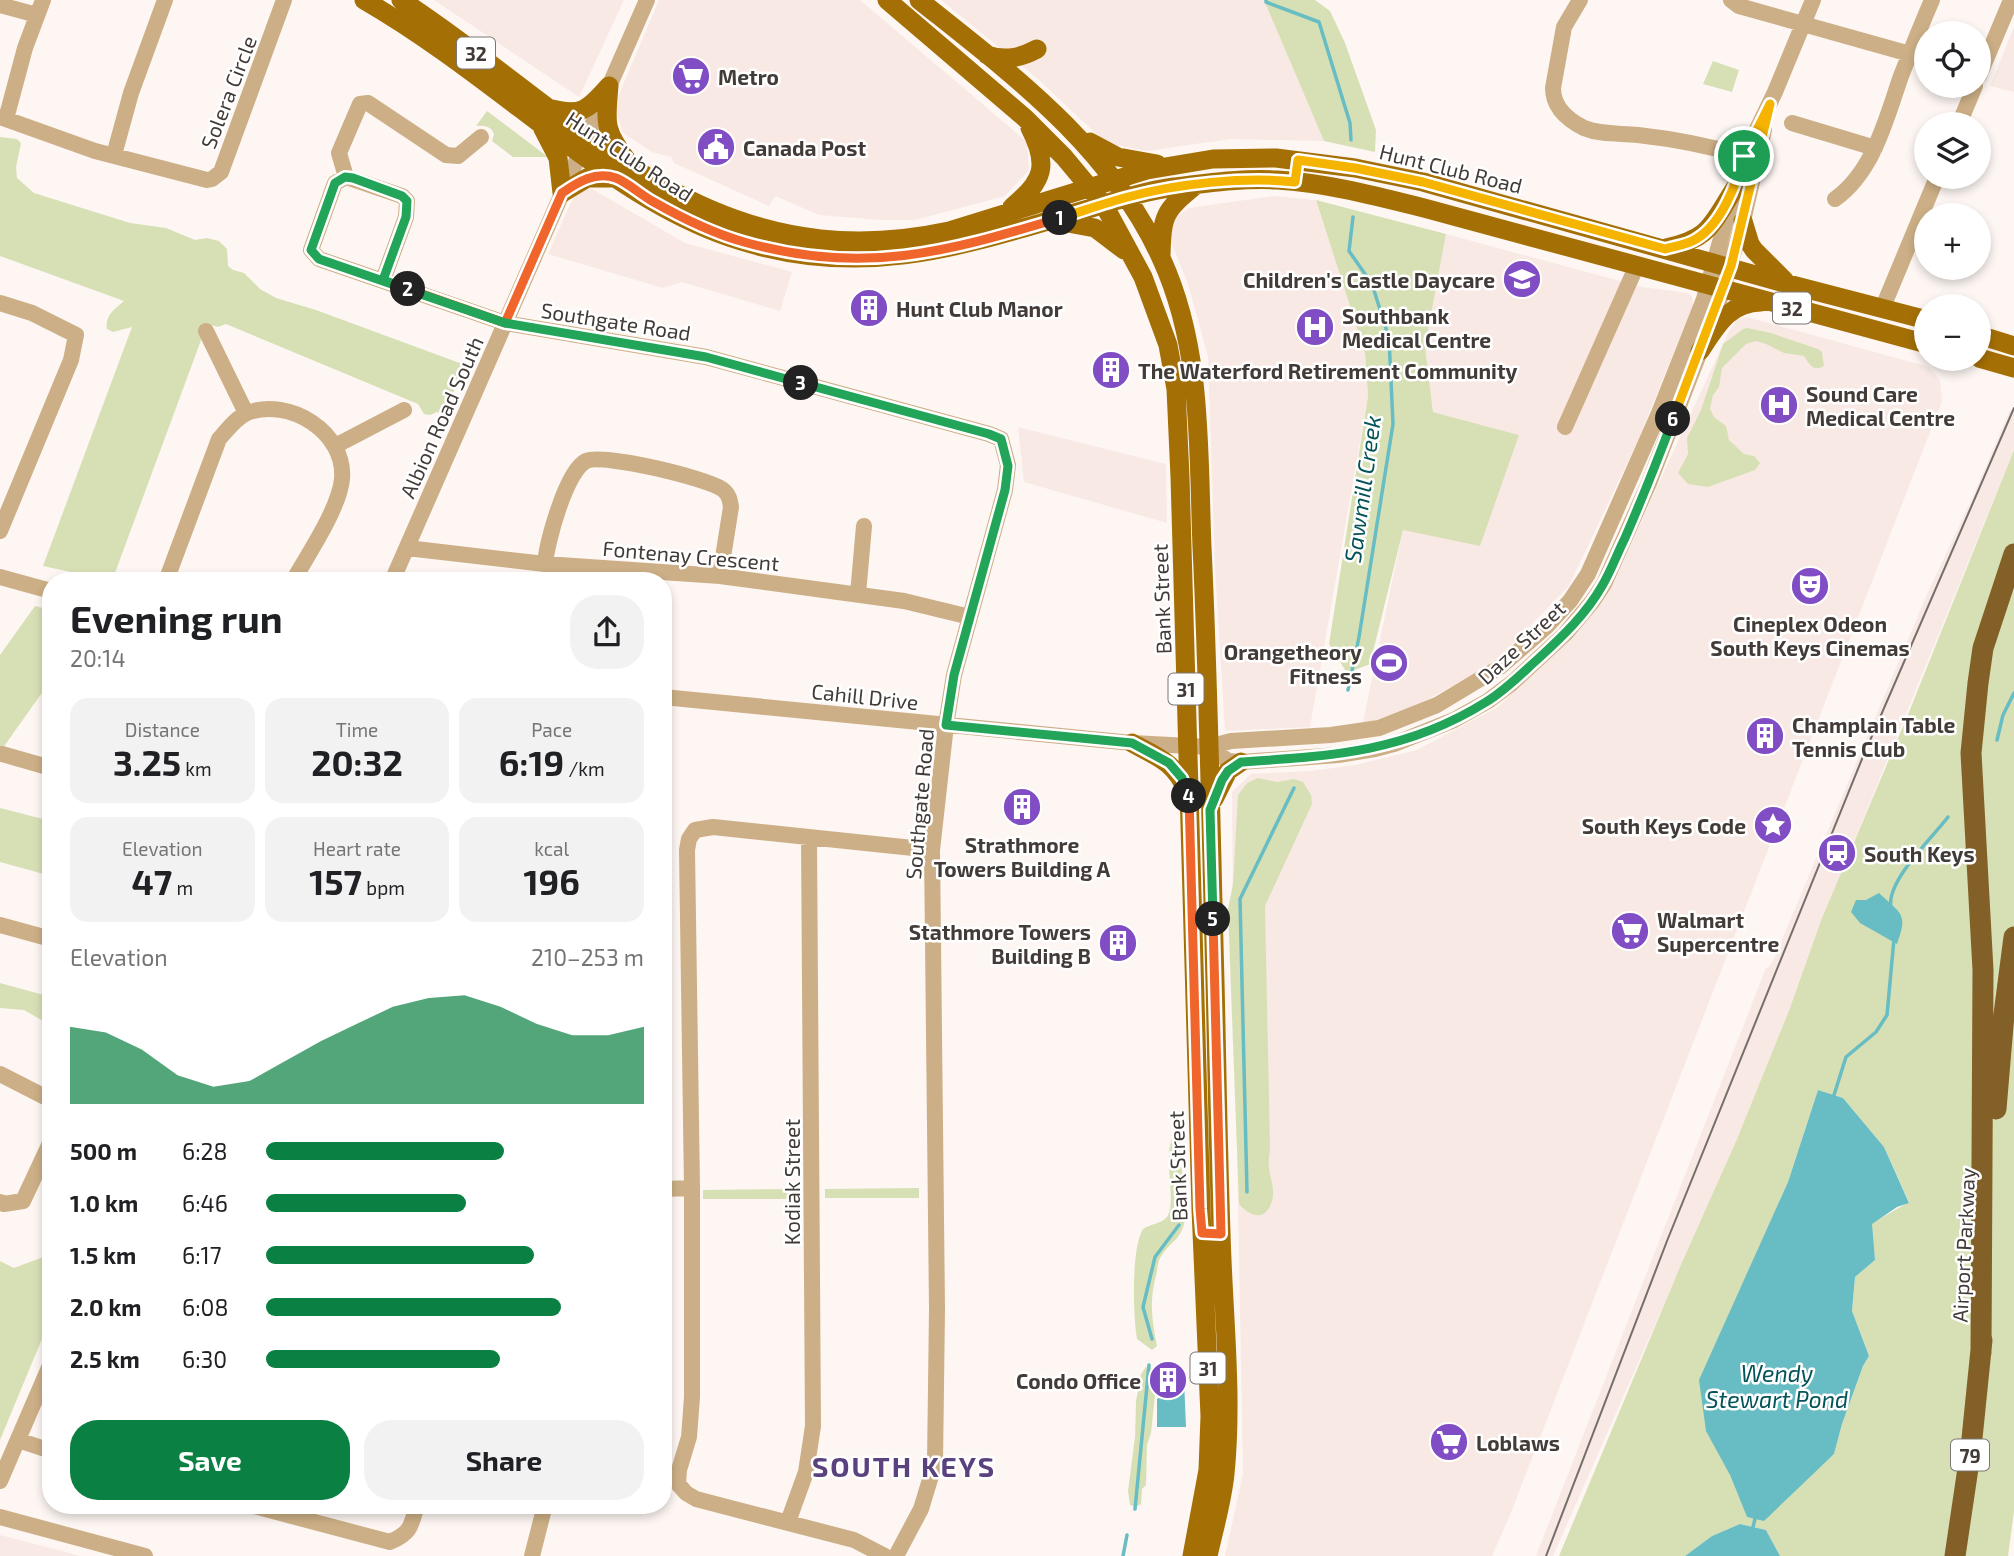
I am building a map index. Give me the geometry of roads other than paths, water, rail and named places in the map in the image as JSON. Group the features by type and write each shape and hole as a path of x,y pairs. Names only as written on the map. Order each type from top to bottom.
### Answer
{"highway":[{"path":"1981,1353 1983,970 1971,753 1983,648 2014,554"},
{"name":"Airport Parkway","path":"1955,1556 1971,1448 1981,1353 2004,1014 2014,937"},
{"path":"2004,1014 2014,967"}],"main road":[{"name":"Hunt Club Road","path":"364,0 545,117 624,174 666,209 724,235 781,251 831,258 880,259 931,253 1172,187 1239,180 1295,182 1346,190 1424,208 1914,340"},
{"name":"Hunt Club Road","path":"401,0 449,33 545,117"},
{"name":"Bank Street","path":"887,0 1025,118 1089,186 1104,205 1178,344 1193,366 1184,632 1212,1233 1228,1425 1220,1507 1208,1556"},
{"name":"Bank Street","path":"919,0 1049,106 1115,179 1161,257 1170,281 1178,344"},
{"path":"986,54 1003,59 1016,58 1037,50"},
{"path":"1001,98 1017,80"},
{"path":"609,86 606,117 608,132 624,174 587,178 562,193 558,158 545,117 585,110 609,86"},
{"path":"1005,213 1030,191 1042,168 1039,145 1025,118"},
{"path":"1077,134 1118,157 1168,165"},
{"name":"Hunt Club Road","path":"624,174 712,212 759,227 818,239 876,241 925,236 1168,165 1234,158 1298,160 1423,182 1788,284 1914,316"},
{"path":"1295,182 1298,160"},
{"path":"1161,257 1161,229 1165,217 1177,201 1196,185"},
{"path":"1665,249 1700,237 1735,188"},
{"path":"1053,220 1095,228 1118,244 1136,262"},
{"path":"1743,221 1754,250 1788,284"},
{"path":"1700,351 1732,310 1750,302 1771,302"},
{"path":"1991,339 2014,346"},
{"path":"1991,361 2014,368"},
{"name":"Bank Street","path":"1189,478 1206,634 1210,810 1212,1233 1208,1470 1192,1556"},
{"path":"1184,632 1206,634"},
{"path":"1132,743 1169,763 1182,778 1190,800"},
{"path":"1210,810 1222,780 1228,771 1241,762"}],"street":[{"path":"114,155 131,93 165,0"},
{"name":"Solera Circle","path":"3,118 95,151 207,180 219,174 284,0"},
{"name":"Albion Road South","path":"396,572 647,0"},
{"path":"1580,0 1564,27 1553,88 1553,98 1560,110 1572,121 1599,132 1643,135 1744,156"},
{"path":"1731,0 1739,6 1910,54"},
{"path":"1723,264 1735,188 1744,156 1770,104 1814,0"},
{"path":"1835,199 1859,176 1875,148 1932,0"},
{"path":"1991,48 2011,0"},
{"path":"0,5 40,8 24,48 3,118"},
{"path":"345,177 339,153 360,104 368,103 446,155 458,156 481,137"},
{"path":"1723,264 1743,221 1770,104"},
{"path":"1792,123 1875,148"},
{"path":"383,280 406,217 407,201 402,196 345,177 335,183 311,250 319,259 505,323"},
{"path":"1883,307 1932,189"},
{"name":"Daze Street","path":"1209,747 1228,761 1241,762 1305,758 1375,749 1406,740 1454,720 1488,701 1512,683 1565,634 1592,603 1604,584 1649,483 1700,351 1723,264"},
{"path":"1565,427 1637,265"},
{"name":"Daze Street","path":"1188,746 1209,747 1231,741 1303,738 1379,728 1437,705 1500,667 1546,627 1570,601 1588,574 1716,287"},
{"path":"0,303 32,313 76,335 71,360 0,531"},
{"name":"Southgate Road","path":"505,323 706,357 1001,439 1008,466 1005,490 954,675 932,850 937,1308 935,1463 921,1509 896,1556"},
{"path":"206,331 246,414"},
{"path":"169,572 219,439 246,414 267,410 286,410 314,424 335,446 342,476 339,497 298,572"},
{"path":"335,446 404,410"},
{"path":"545,564 550,534 572,477 578,467 587,460 599,459 642,465 711,483 724,490 730,498 731,508 720,576"},
{"path":"1630,476 1649,483"},
{"path":"858,594 864,526"},
{"name":"Fontenay Crescent","path":"407,548 545,564 662,572"},
{"name":"Fontenay Crescent","path":"672,573 720,576 858,594 904,601 970,617"},
{"path":"1588,574 1604,584"},
{"path":"0,577 42,589"},
{"path":"1500,667 1512,683"},
{"name":"Cahill Drive","path":"672,698 1132,743 1188,746"},
{"path":"1303,738 1305,758"},
{"path":"2,754 42,765"},
{"path":"885,1556 854,1540 696,1499 678,1484 691,1421 692,1188 688,839 695,830 713,827 932,850"},
{"name":"Kodiak Street","path":"788,1522 806,1472 813,1426 809,838"},
{"path":"0,925 42,937"},
{"path":"0,1074 42,1095"},
{"path":"0,1202 4,1204 23,1201 42,1160"},
{"path":"672,1189 692,1188"},
{"path":"0,1481 42,1384"},
{"path":"18,1440 42,1448"},
{"path":"284,1514 390,1542 409,1530 414,1514"},
{"path":"532,1556 543,1514"},
{"path":"0,1517 145,1556"}],"water":[{"path":"1879,893 1901,915 1902,926 1897,944 1860,923 1851,912 1856,900 1866,900"},
{"name":"Wendy Stewart Pond","path":"1818,1090 1843,1098 1884,1147 1909,1203 1897,1207 1872,1224 1875,1260 1855,1277 1852,1311 1869,1356 1842,1424 1834,1454 1764,1521 1747,1517 1730,1475 1706,1431 1699,1380 1788,1182"},
{"path":"1177,1380 1184,1380 1186,1427 1157,1427 1157,1399 1165,1394 1169,1385 1177,1385"},
{"path":"1740,1524 1766,1530 1780,1556 1685,1556 1712,1536"}],"waterway":[{"name":"Sawmill Creek","path":"1266,0 1319,22 1350,123 1351,140"},
{"name":"Sawmill Creek","path":"1348,690 1393,424 1389,338 1372,284 1349,251 1353,217"},
{"path":"1997,740 2003,715 2014,693"},
{"name":"Sawmill Creek","path":"1247,1192 1240,899 1294,788"},
{"path":"1891,907 1891,896 1903,872 1948,817"},
{"path":"1834,1095 1846,1057 1876,1032 1887,1015 1894,939"},
{"name":"Sawmill Creek","path":"1152,1339 1143,1307 1155,1257 1179,1225"},
{"name":"Sawmill Creek","path":"1135,1509 1149,1365"},
{"path":"1753,1527 1755,1519"},
{"name":"Sawmill Creek","path":"1123,1556 1127,1535"}],"tram line":[{"path":"1546,1556 1667,1241 1862,759 2014,408"}],"place":[{"name":"Metro","path":"691,76"},
{"name":"Canada Post","path":"716,147"},
{"name":"Children's Castle Daycare","path":"1522,279"},
{"name":"Hunt Club Manor","path":"869,308"},
{"name":"Southbank Medical Centre","path":"1315,327"},
{"name":"The Waterford Retirement Community","path":"1111,370"},
{"name":"Sound Care Medical Centre","path":"1779,405"},
{"name":"Cineplex Odeon South Keys Cinemas","path":"1810,586"},
{"name":"Orangetheory Fitness","path":"1389,663"},
{"name":"Champlain Table Tennis Club","path":"1765,736"},
{"name":"Strathmore Towers Building A","path":"1022,807"},
{"name":"South Keys Code","path":"1773,825"},
{"name":"South Keys","path":"1837,853"},
{"name":"Walmart Supercentre","path":"1630,931"},
{"name":"Stathmore Towers Building B","path":"1118,943"},
{"name":"Condo Office","path":"1168,1380"},
{"name":"Loblaws","path":"1449,1442"}],"district":[{"name":"SOUTH KEYS","path":"904,1466"}]}
